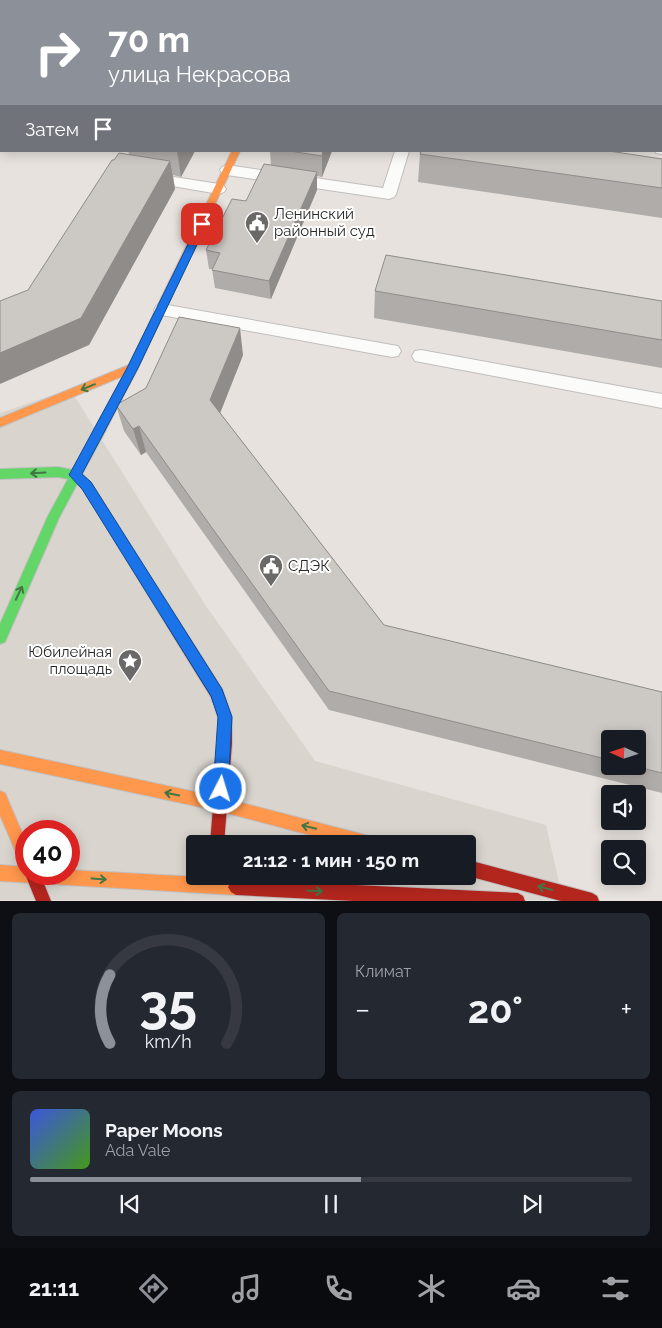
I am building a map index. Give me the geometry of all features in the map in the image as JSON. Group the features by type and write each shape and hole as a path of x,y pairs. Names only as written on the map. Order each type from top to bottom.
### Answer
{"street":[{"path":"0,638 50,525 162,310 236,152"},
{"path":"0,423 133,368"},
{"path":"0,474 58,472 75,475 86,486 217,694 225,717 225,744 217,835"},
{"path":"0,757 219,804 338,835"},
{"path":"0,798 15,833"},
{"path":"476,870 592,900"},
{"path":"0,873 15,873"},
{"path":"80,876 186,880"},
{"path":"38,885 44,900"},
{"path":"213,900 214,885"},
{"path":"278,885 518,900"}],"lane":[{"path":"228,170 389,194 402,152"},
{"path":"136,176 219,189"},
{"path":"162,310 392,351"},
{"path":"421,356 662,401"}],"shaded area":[{"name":"Юбилейная площадь","path":"70,389 204,603 315,761 546,825 563,900 0,900 0,413"}],"building":[{"path":"296,152 323,152 322,156"},
{"path":"421,152 616,152 662,159 662,188 420,154"},
{"path":"119,153 170,161 81,318 0,353 0,301 28,290 112,160"},
{"path":"264,164 317,172 269,281 212,270 220,253 206,250 232,199 246,201"},
{"path":"386,255 662,301 662,340 375,291"},
{"path":"179,317 240,328 210,400 384,625 662,692 662,773 646,769 646,730 601,730 601,758 329,691 139,426 133,429 116,405 146,388"}],"traffic: fast":[{"path":"0,638 54,516 100,430"},
{"path":"0,474 58,472 75,475 87,486 172,622"}],"traffic: slow":[{"path":"100,430 133,368 236,152"},
{"path":"0,423 133,368"},
{"path":"0,757 219,804 338,835"},
{"path":"0,798 15,833"},
{"path":"0,873 236,887"}],"traffic: jam":[{"path":"172,622 217,694 225,717 225,744 218,835"},
{"path":"476,870 592,901"},
{"path":"37,885 44,901"},
{"path":"236,887 518,901"}],"place":[{"name":"Ленинский районный суд","path":"257,244"},
{"name":"СДЭК","path":"271,587"},
{"name":"Юбилейная площадь","path":"130,682"}],"route":[{"path":"202,224 133,368 75,475 86,486 144,575 217,694 225,717 221,789"}]}
